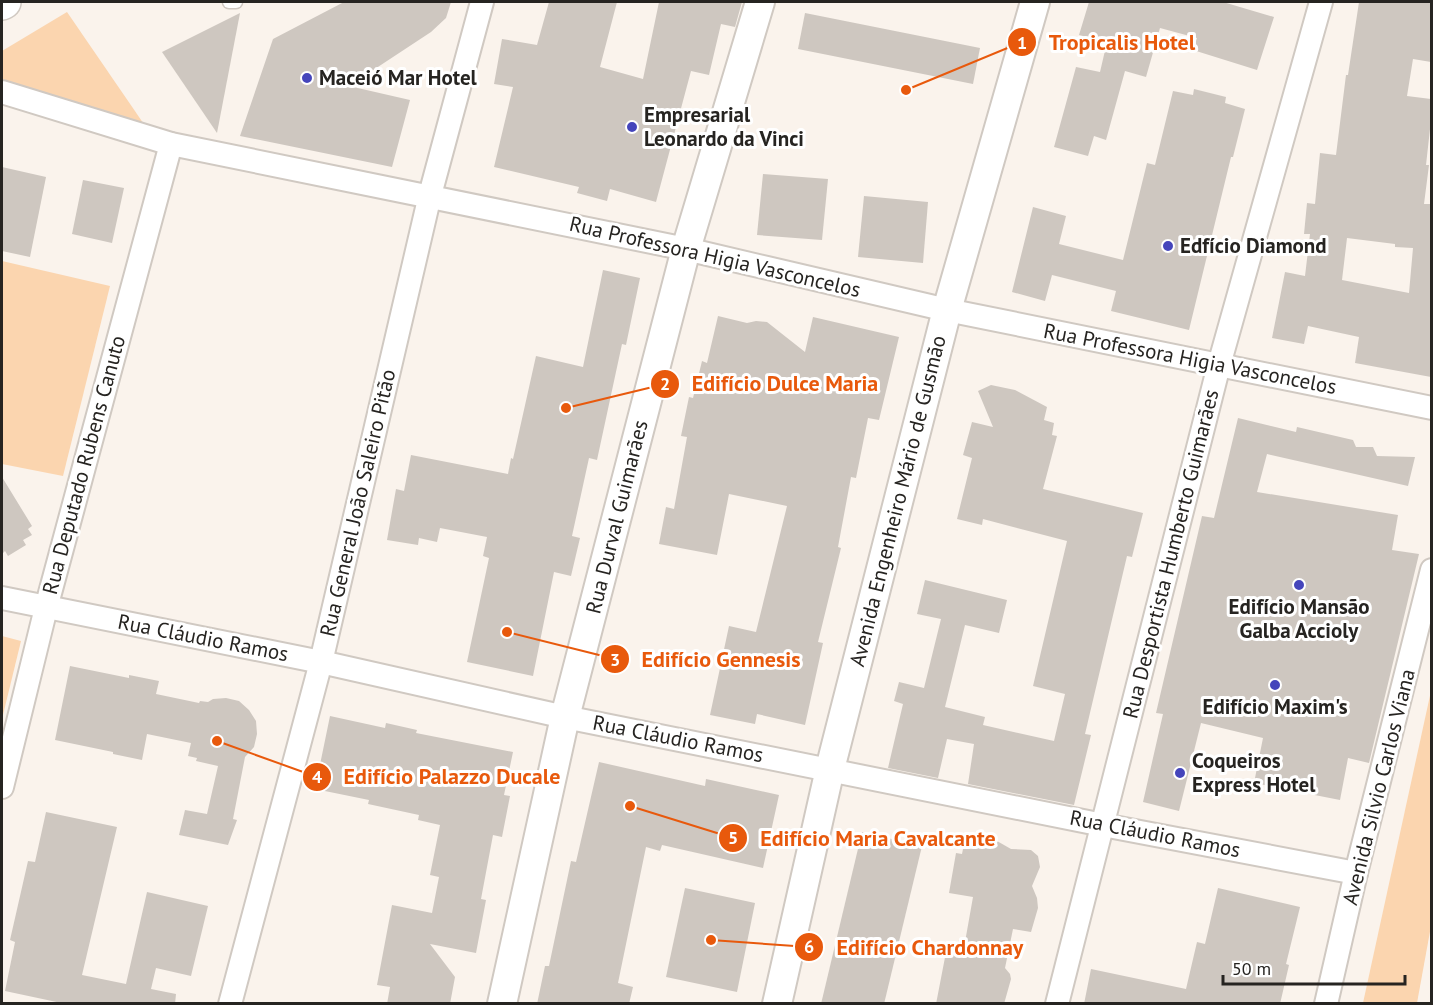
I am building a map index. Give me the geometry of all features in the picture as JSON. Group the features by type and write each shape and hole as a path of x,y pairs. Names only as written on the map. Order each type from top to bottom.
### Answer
{"street":[{"name":"Rua General João Saleiro Pitão","path":"230,1004 321,662 430,195 482,2"},
{"name":"Rua Durval Guimarães","path":"502,1004 565,717 686,249 760,2"},
{"name":"Avenida Engenheiro Mário de Gusmão","path":"777,1004 830,770 946,310 1035,2"},
{"name":"Rua Desportista Humberto Guimarães","path":"1057,1004 1219,365 1320,2"},
{"name":"Rua Professora Higia Vasconcelos","path":"2,92 171,144 686,249 946,310 1431,408"},
{"name":"Rua Deputado Rubens Canuto","path":"2,787 46,608 171,144"},
{"name":"Avenida Silvio Carlos Viana","path":"1326,1004 1431,570"},
{"name":"Rua Cláudio Ramos","path":"2,598 321,662 565,717 1103,825 1356,873"}],"lane":[{"path":"229,2 236,2"}],"shaded area":[{"path":"67,12 150,133 2,86 2,51"},
{"path":"2,261 110,286 63,476 2,464"},
{"path":"2,636 21,641 2,719"},
{"path":"1431,691 1431,926 1417,1003 1363,1003"}],"building":[{"path":"344,2 451,2 446,18 431,32 349,86 410,100 392,167 240,136 273,39"},
{"path":"549,2 617,2 600,67 643,79 659,2 742,2 735,27 721,24 709,75 691,71 656,202 610,189 607,201 577,193 579,187 494,167 513,87 494,84 502,39 537,45"},
{"path":"1089,2 1223,2 1274,17 1257,70 1193,50 1197,38 1160,28 1146,77 1125,71 1106,140 1094,136 1088,156 1054,147 1076,67 1100,72 1107,42 1079,35"},
{"path":"1359,2 1431,2 1431,62 1413,59 1407,96 1431,99 1426,165 1429,165 1424,204 1431,204 1431,377 1355,363 1359,337 1308,326 1304,344 1272,338 1285,272 1305,276 1310,234 1304,234 1307,203 1315,204 1320,153 1336,155 1346,75 1348,75","holes":["1347,238 1395,244 1395,247 1413,248 1409,293 1342,280"]},
{"path":"240,13 217,133 162,52"},
{"path":"805,13 980,48 973,84 798,49"},
{"path":"1194,89 1226,97 1225,103 1245,109 1189,330 1111,311 1116,291 1052,275 1045,301 1012,292 1033,207 1066,216 1059,244 1123,260 1147,163 1155,165 1173,91 1193,95"},
{"path":"2,167 46,177 30,257 2,251"},
{"path":"763,174 828,179 822,240 757,235"},
{"path":"83,180 124,188 112,243 72,234"},
{"path":"864,196 928,202 923,263 858,257"},
{"path":"603,270 640,278 626,345 622,344 597,460 589,458 572,536 580,538 571,576 554,572 533,676 467,662 489,558 483,556 487,537 440,528 437,542 419,538 418,545 387,540 396,489 404,491 411,455 508,474 536,356 583,367"},
{"path":"718,316 747,323 767,322 805,352 813,317 899,337 879,420 868,418 856,478 851,477 838,547 841,548 818,642 823,643 805,725 757,714 755,724 710,715 729,626 756,632 787,506 729,494 717,555 659,544 666,507 674,509 687,437 681,436 689,397 693,398 702,361 707,363"},
{"path":"991,385 1015,390 1047,407 1044,420 1054,423 1052,435 1057,436 1043,489 1143,513 1132,557 1127,556 1085,734 1091,735 1074,805 968,784 974,744 947,739 938,778 888,768 903,704 894,701 899,682 924,688 941,619 917,614 925,580 1007,600 999,633 965,625 945,707 985,717 983,725 1054,741 1065,694 1033,686 1067,541 983,519 982,525 957,519 972,458 963,455 972,422 993,427 978,391"},
{"path":"1238,418 1296,432 1297,427 1353,440 1356,447 1373,447 1377,456 1415,457 1408,486 1267,454 1257,492 1398,515 1392,550 1419,554 1369,763 1348,758 1340,800 1254,783 1263,738 1201,723 1179,811 1143,802 1163,714 1156,713 1202,516 1214,518"},
{"path":"2,477 32,526 28,529 32,535 23,540 26,545 8,556 5,551 2,554"},
{"path":"70,666 129,678 129,675 159,681 156,694 199,703 226,698 239,701 249,710 256,721 257,734 254,747 245,757 233,819 237,820 228,845 179,835 185,810 207,814 218,766 196,761 197,758 188,756 191,743 147,734 142,760 55,740"},
{"path":"330,716 385,728 386,723 417,730 416,733 513,752 504,795 510,796 502,837 493,835 481,899 486,900 476,953 430,944 455,977 450,1004 387,1004 390,987 377,985 392,905 432,913 439,877 430,875 440,825 418,820 419,815 368,804 369,800 315,789"},
{"path":"599,762 705,786 706,779 779,795 763,868 662,845 660,851 646,847 618,983 633,987 629,1004 537,1004 545,966 549,966 571,861 576,862"},
{"path":"46,812 117,827 82,975 126,984 147,892 208,906 191,976 156,968 151,989 176,994 175,1004 66,1004 5,991 15,942 10,940 28,861 35,862"},
{"path":"862,832 922,846 884,1004 821,1004"},
{"path":"965,839 997,841 1011,849 1031,850 1038,856 1040,867 1032,886 1038,908 1031,932 1013,929 1005,968 1011,979 1004,1004 936,1004 947,947 957,950 959,940 965,942 973,897 949,893 956,853 962,854"},
{"path":"685,888 755,903 737,992 666,977"},
{"path":"1218,888 1300,907 1286,964 1289,965 1280,1004 1084,1004 1091,969 1186,989 1197,942 1205,944"}],"place":[{"name":"Maceió Mar Hotel","path":"307,78"},
{"name":"Tropicalis Hotel","path":"906,90"},
{"name":"Empresarial Leonardo da Vinci","path":"632,127"},
{"name":"Edfício Diamond","path":"1168,246"},
{"name":"Edifício Dulce Maria","path":"566,408"},
{"name":"Edifício Mansão Galba Accioly","path":"1299,585"},
{"name":"Edifício Gennesis","path":"507,632"},
{"name":"Edifício Maxim's","path":"1275,685"},
{"name":"Edifício Palazzo Ducale","path":"217,741"},
{"name":"Coqueiros Express Hotel","path":"1180,773"},
{"name":"Edifício Maria Cavalcante","path":"630,806"},
{"name":"Edifício Chardonnay","path":"711,940"}]}
